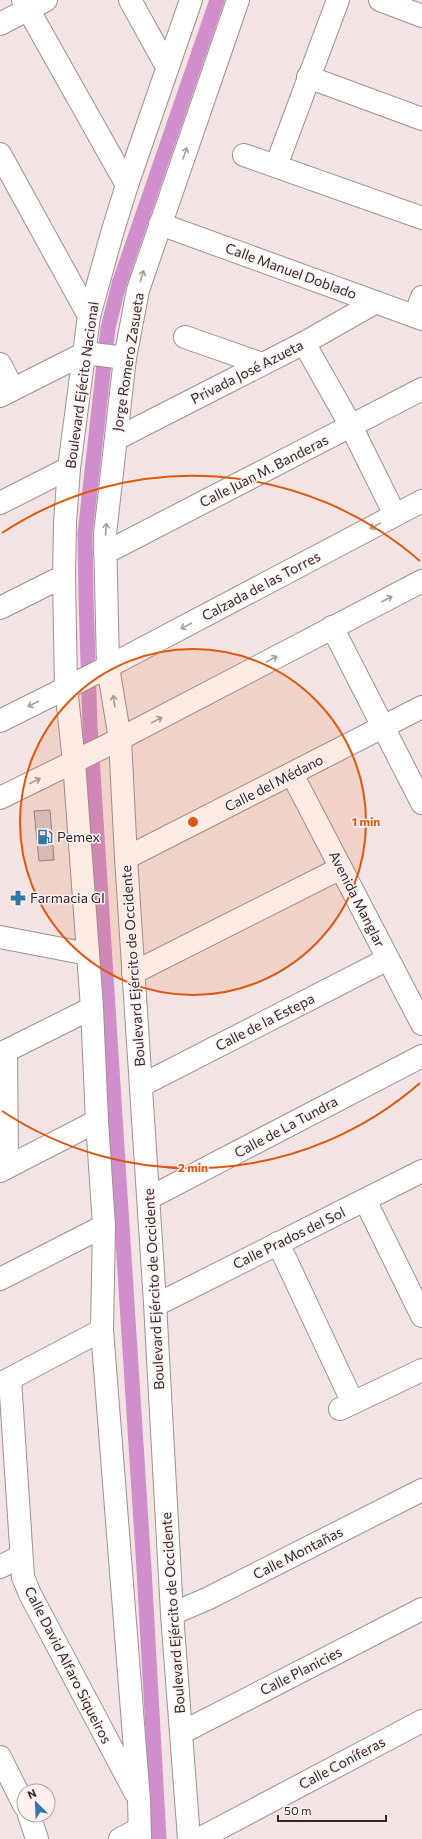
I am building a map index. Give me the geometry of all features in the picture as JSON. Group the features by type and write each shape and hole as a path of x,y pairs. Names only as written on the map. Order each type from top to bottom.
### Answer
{"street":[{"path":"130,0 168,67"},
{"name":"Boulevard Ejécito Nacional","path":"80,759 89,676 64,576 65,523 69,468 88,354 89,316 127,185 191,0"},
{"name":"Jorge Romero Zasueta","path":"115,742 89,676 105,553 108,500 116,439 120,357 138,290 238,0"},
{"path":"276,166 338,0"},
{"path":"380,0 422,16"},
{"path":"0,24 32,3 127,185"},
{"path":"308,77 422,119"},
{"path":"0,154 89,316"},
{"path":"244,155 422,218"},
{"name":"Calle Manuel Doblado","path":"160,224 376,302 420,311"},
{"name":"Privada José Azueta","path":"116,439 304,342 376,302"},
{"path":"185,337 262,364"},
{"path":"304,342 351,426 395,515"},
{"path":"0,364 6,392 88,354 120,357"},
{"name":"Calle Juan M. Banderas","path":"105,553 422,389"},
{"path":"0,503 69,468"},
{"name":"Calzada de las Torres","path":"0,722 422,501"},
{"path":"0,608 64,576"},
{"path":"0,798 115,742 422,581"},
{"path":"332,627 422,803"},
{"name":"Calle del Médano","path":"126,858 422,707"},
{"name":"Boulevard Ejército de Occidente","path":"115,742 126,858 142,1085 172,1614 189,1839"},
{"path":"80,759 88,954 104,1226 102,1330 139,1800 140,1834 120,1839"},
{"name":"Avenida Manglar","path":"292,774 422,1024"},
{"path":"133,973 341,868"},
{"path":"0,937 88,954"},
{"name":"Calle de la Estepa","path":"142,1085 388,959"},
{"path":"92,1008 3,1053 3,1169 97,1121"},
{"name":"Calle de La Tundra","path":"149,1198 422,1056"},
{"name":"Calle Prados del Sol","path":"155,1303 162,1302 422,1171"},
{"path":"365,1200 422,1316"},
{"path":"0,1279 104,1226"},
{"path":"278,1243 346,1406 422,1370"},
{"path":"5,1382 102,1330"},
{"name":"Calle David Alfaro Siqueiros","path":"5,1382 8,1478 22,1556 23,1577 30,1594 139,1800"},
{"name":"Calle Montañas","path":"172,1614 209,1598 422,1490"},
{"path":"0,1567 22,1556"},
{"name":"Calle Planicies","path":"181,1733 422,1609"},
{"name":"Calle Coníferas","path":"199,1839 422,1721"},
{"path":"0,1757 6,1785 16,1796"},
{"path":"32,1823 37,1839"}],"building":[{"path":"50,810 54,860 39,861 34,811"}],"waterway":[{"path":"159,1839 144,1569 90,726 85,534 108,328 119,284 217,0"}],"place":[{"name":"Pemex","path":"45,837"},
{"name":"Farmacia GI","path":"18,898"}]}
